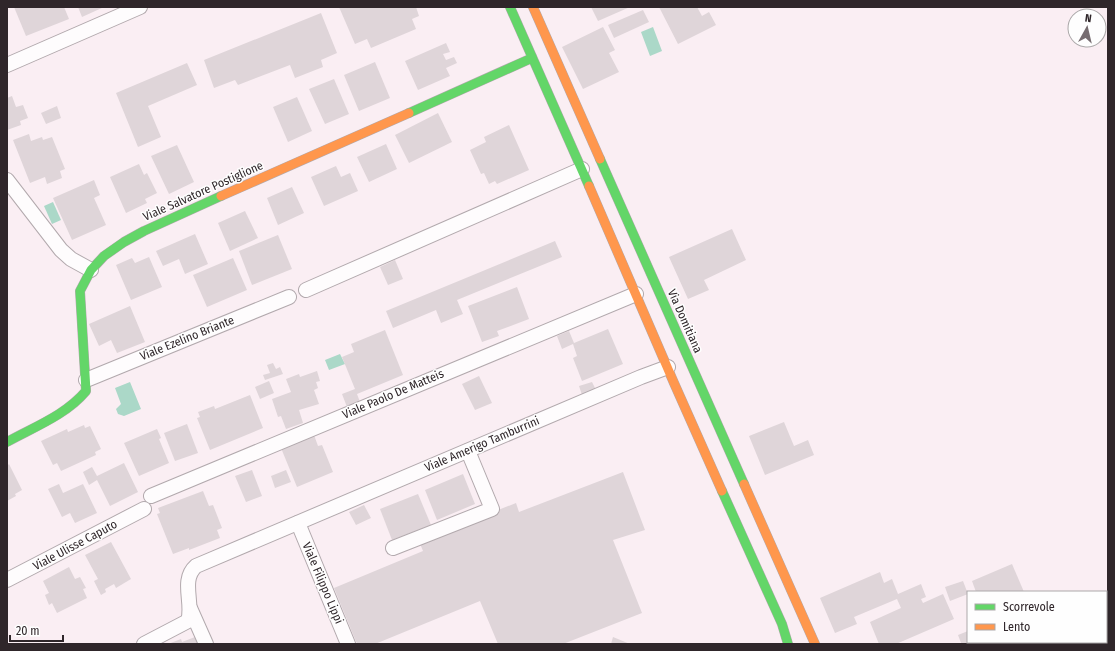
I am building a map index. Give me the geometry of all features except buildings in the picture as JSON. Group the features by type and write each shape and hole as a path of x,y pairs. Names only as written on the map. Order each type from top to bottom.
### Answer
{"main road":[{"path":"510,7 782,624 788,644"},
{"name":"Via Domitiana","path":"533,7 815,644"},
{"name":"Viale Salvatore Postiglione","path":"7,442 66,410 77,402 86,391 80,291 91,270 104,256 124,242 144,231 532,58"}],"street":[{"path":"7,65 140,7"},
{"path":"306,290 582,169"},
{"path":"7,180 61,250 72,259 91,270"},
{"name":"Viale Paolo De Matteis","path":"151,496 636,294"},
{"name":"Viale Ezelino Briante","path":"86,380 289,297"},
{"name":"Viale Amerigo Tamburrini","path":"189,606 189,573 196,566 668,367"},
{"path":"393,548 492,509 468,451"},
{"name":"Viale Ulisse Caputo","path":"7,580 144,509"},
{"name":"Viale Filippo Lippi","path":"298,523 348,644"},
{"path":"144,644 188,621 189,606"},
{"path":"189,606 206,644"}],"shaded area":[{"path":"653,27 662,51 650,56 641,32"},
{"path":"53,202 61,220 52,224 44,206"},
{"path":"340,354 345,364 329,370 325,360"},
{"path":"130,382 141,409 124,416 118,414 116,409 121,404 115,388"}],"traffic: fast":[{"path":"510,7 589,186"},
{"path":"409,113 532,58"},
{"path":"600,159 744,484"},
{"path":"7,442 59,414 86,391 80,291 91,270 104,256 124,242 144,231 221,196"},
{"path":"722,491 782,624 788,644"}],"traffic: slow":[{"path":"533,7 600,159"},
{"path":"221,196 409,113"},
{"path":"589,186 722,491"},
{"path":"744,484 815,644"}]}
